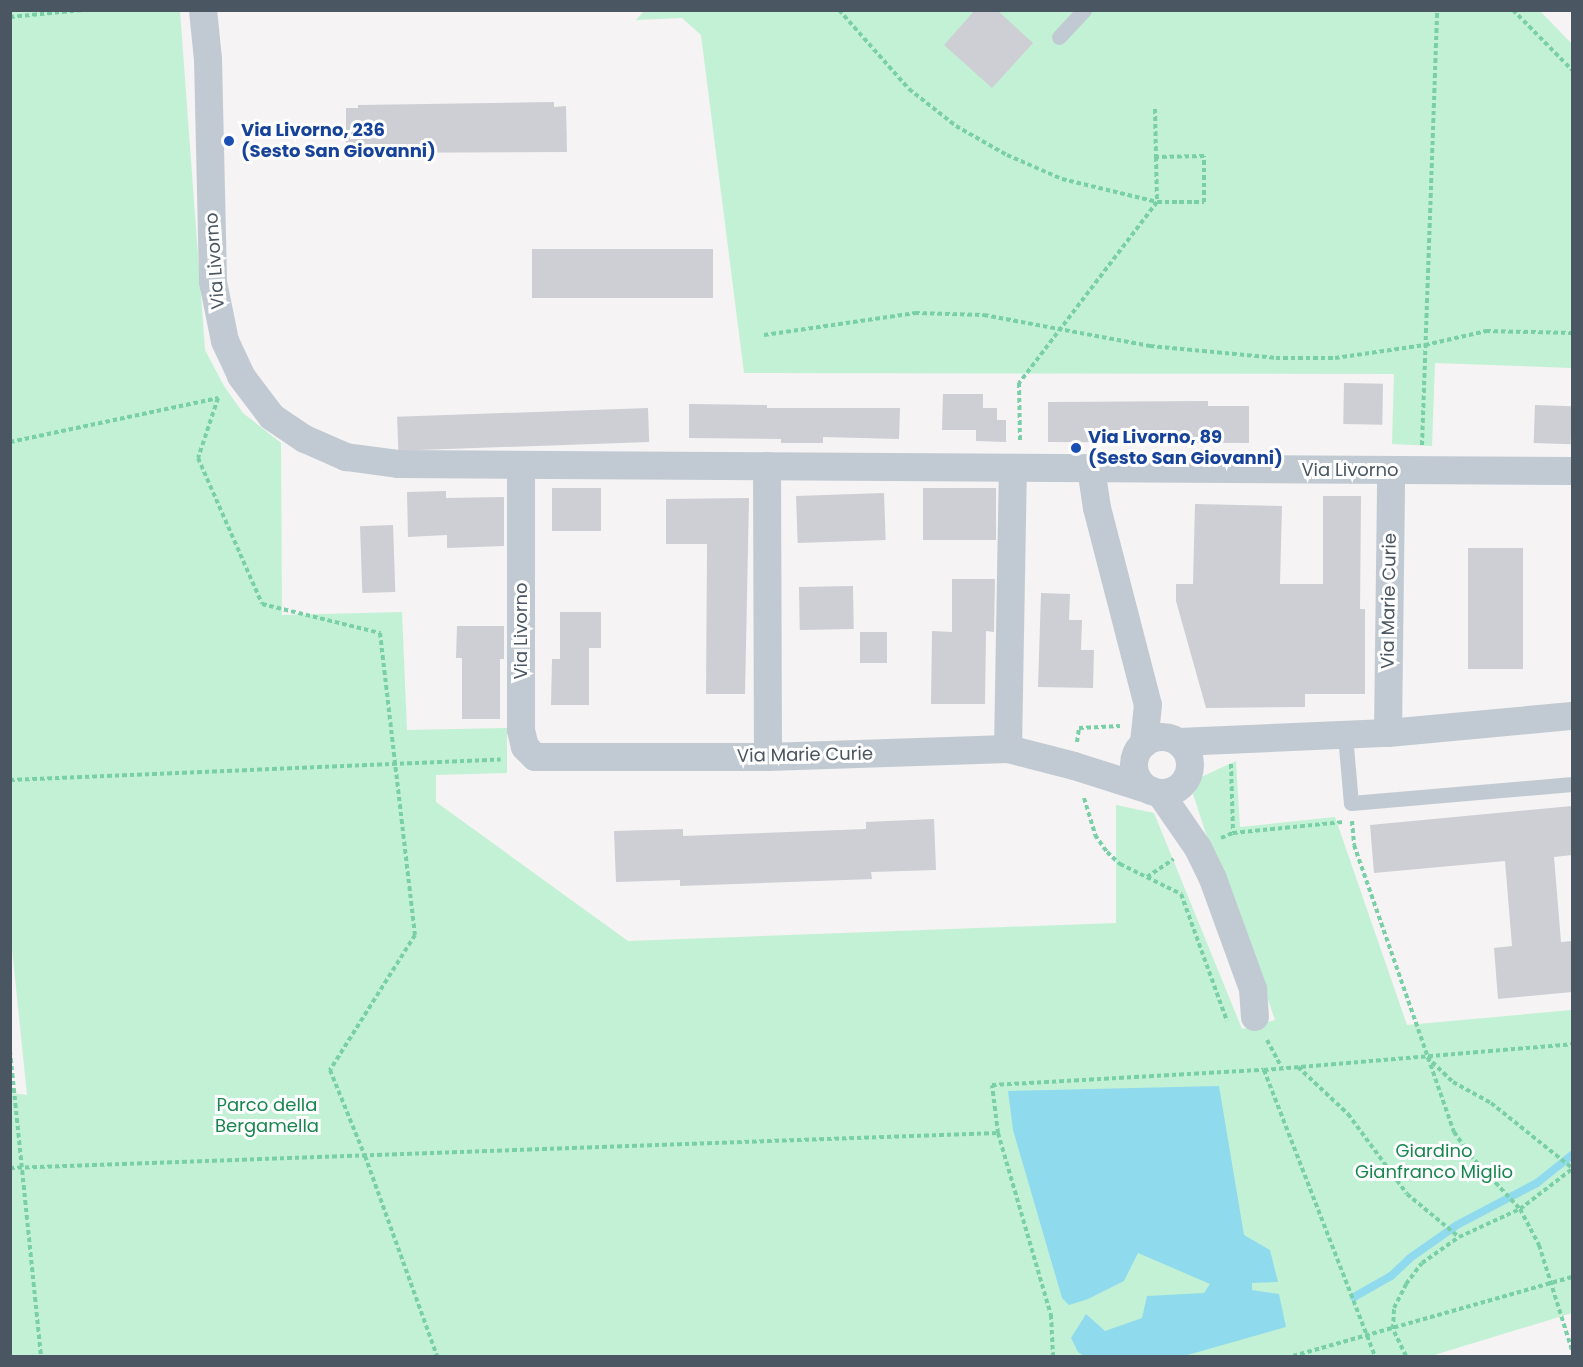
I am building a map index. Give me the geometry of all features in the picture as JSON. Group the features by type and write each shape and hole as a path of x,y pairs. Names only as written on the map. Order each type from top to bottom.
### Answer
{"street":[{"name":"Via Livorno","path":"203,10 208,66 214,291 225,341 250,391 272,417 318,446 353,459 398,464 767,466 1012,456 1091,468 1572,471"},
{"path":"1008,749 1012,456"},
{"name":"Via Livorno","path":"521,465 521,730 525,747 535,757"},
{"path":"767,466 768,757"},
{"path":"1091,468 1140,732 1135,770 1143,785 1155,792 1198,848 1213,879 1252,989 1255,1017"},
{"name":"Via Marie Curie","path":"1388,733 1391,470"},
{"path":"1140,732 1177,741 1254,740 1388,733 1572,716"},
{"name":"Via Marie Curie","path":"1074,766 1104,763 1140,732"},
{"path":"1155,792 1176,789 1188,775 1254,740"},
{"path":"1177,741 1189,756 1186,800 1198,848"},
{"name":"Via Marie Curie","path":"535,757 768,757 1008,749 1074,766 1155,792"}],"lane":[{"path":"1059,37 1084,10"},
{"path":"1345,735 1351,803 1572,784"}],"path":[{"path":"10,17 83,10"},
{"path":"839,10 909,89 956,126 1007,155 1062,179 1157,202 1204,202 1204,156 1156,157"},
{"path":"1422,470 1437,10"},
{"path":"1513,10 1572,70"},
{"path":"1012,456 1020,444 1019,383 1157,202 1155,109"},
{"path":"764,335 915,313 984,315 1150,346 1276,358 1335,358 1425,345 1486,331 1572,333"},
{"path":"10,442 250,391"},
{"path":"218,398 198,458 262,604 380,633 415,935 330,1070 365,1156 437,1356"},
{"path":"1140,732 1079,728 1072,784 1087,800 1095,835 1120,864 1181,894 1229,1025 1255,1017 1282,1068"},
{"path":"10,780 535,757"},
{"path":"1231,765 1233,833"},
{"path":"1147,877 1185,852 1233,833 1352,821 1354,845 1454,1132 1470,1155 1520,1209 1539,1245 1572,1350"},
{"path":"1053,1356 1051,1315 998,1133 992,1085 1264,1070 1572,1044"},
{"path":"10,1051 41,1356"},
{"path":"1406,1356 1392,1329 1394,1308 1406,1284 1422,1263 1458,1237 1520,1209 1572,1169 1491,1102 1454,1082 1426,1056"},
{"path":"1298,1067 1348,1114 1407,1194 1458,1237"},
{"path":"1264,1070 1375,1356"},
{"path":"10,1168 998,1133"},
{"path":"1293,1356 1572,1277"}],"green space":[{"path":"645,10 1540,11 1572,44 1572,368 1435,363 1432,446 1392,444 1394,374 744,373 701,35 682,18 636,20"},
{"name":"Parco della Bergamella","path":"11,11 180,11 205,350 224,386 243,413 281,443 282,615 402,612 407,730 507,728 507,773 436,775 436,802 628,941 1116,923 1116,805 1154,813 1242,1029 1275,1020 1229,887 1209,843 1193,794 1199,778 1236,761 1240,827 1335,817 1407,1025 1572,1010 1572,1313 1431,1356 11,1356 10,1093 27,1095 10,929"}],"water":[{"path":"1219,1086 1244,1235 1270,1250 1278,1282 1252,1283 1252,1290 1279,1294 1286,1327 1184,1356 1084,1356 1078,1352 1071,1338 1086,1314 1105,1331 1142,1318 1147,1296 1204,1293 1210,1284 1138,1253 1124,1281 1088,1299 1069,1305 1062,1298 1013,1130 1008,1091"}],"building":[{"path":"975,10 997,10 1033,43 992,88 944,45"},
{"path":"554,102 554,107 566,106 567,152 346,153 346,108 358,108 358,105"},
{"path":"532,249 713,249 713,298 532,298"},
{"path":"1344,383 1383,384 1382,425 1343,424"},
{"path":"943,394 983,394 983,408 997,408 997,420 1006,420 1006,442 976,441 976,430 942,430"},
{"path":"1208,401 1208,406 1249,406 1249,443 1048,442 1048,402"},
{"path":"689,404 767,405 767,408 900,408 899,439 823,437 823,443 781,443 781,439 689,438"},
{"path":"1535,405 1572,406 1571,444 1534,443"},
{"path":"648,408 649,442 398,451 397,417"},
{"path":"552,488 601,488 601,531 552,531"},
{"path":"923,488 996,488 996,540 923,540"},
{"path":"446,491 446,498 504,497 504,546 447,548 447,535 408,537 407,492"},
{"path":"884,493 886,540 798,543 796,496"},
{"path":"1323,496 1361,496 1360,609 1365,609 1365,694 1305,694 1305,707 1206,708 1176,601 1176,584 1193,584 1195,504 1282,506 1280,584 1323,584"},
{"path":"749,498 745,694 706,694 707,544 666,544 666,499"},
{"path":"393,525 395,592 362,593 360,526"},
{"path":"1468,548 1523,548 1523,669 1468,669"},
{"path":"952,579 995,579 994,632 986,631 985,704 931,704 932,631 952,632"},
{"path":"853,586 854,629 800,630 799,587"},
{"path":"1041,593 1070,594 1069,620 1082,620 1081,650 1094,650 1093,688 1038,687"},
{"path":"560,612 601,612 601,648 589,648 589,705 551,705 552,659 560,659"},
{"path":"457,626 504,626 504,659 500,659 500,719 462,719 462,658 456,658"},
{"path":"860,632 887,632 887,663 860,663"},
{"path":"1572,806 1572,855 1554,857 1561,942 1572,941 1572,992 1498,999 1494,948 1512,946 1505,861 1374,873 1370,825"},
{"path":"934,819 936,870 871,872 872,879 680,886 680,880 616,882 614,831 683,829 683,836 866,829 866,822"}],"waterway":[{"path":"1354,1297 1391,1276 1410,1258 1457,1225 1537,1183 1572,1155"}],"place":[{"name":"Via Livorno, 236 (Sesto San Giovanni)","path":"229,141"},
{"name":"Via Livorno, 89 (Sesto San Giovanni)","path":"1076,448"}],"park label":[{"name":"Giardino Gianfranco Miglio","path":"1434,1162"}]}
